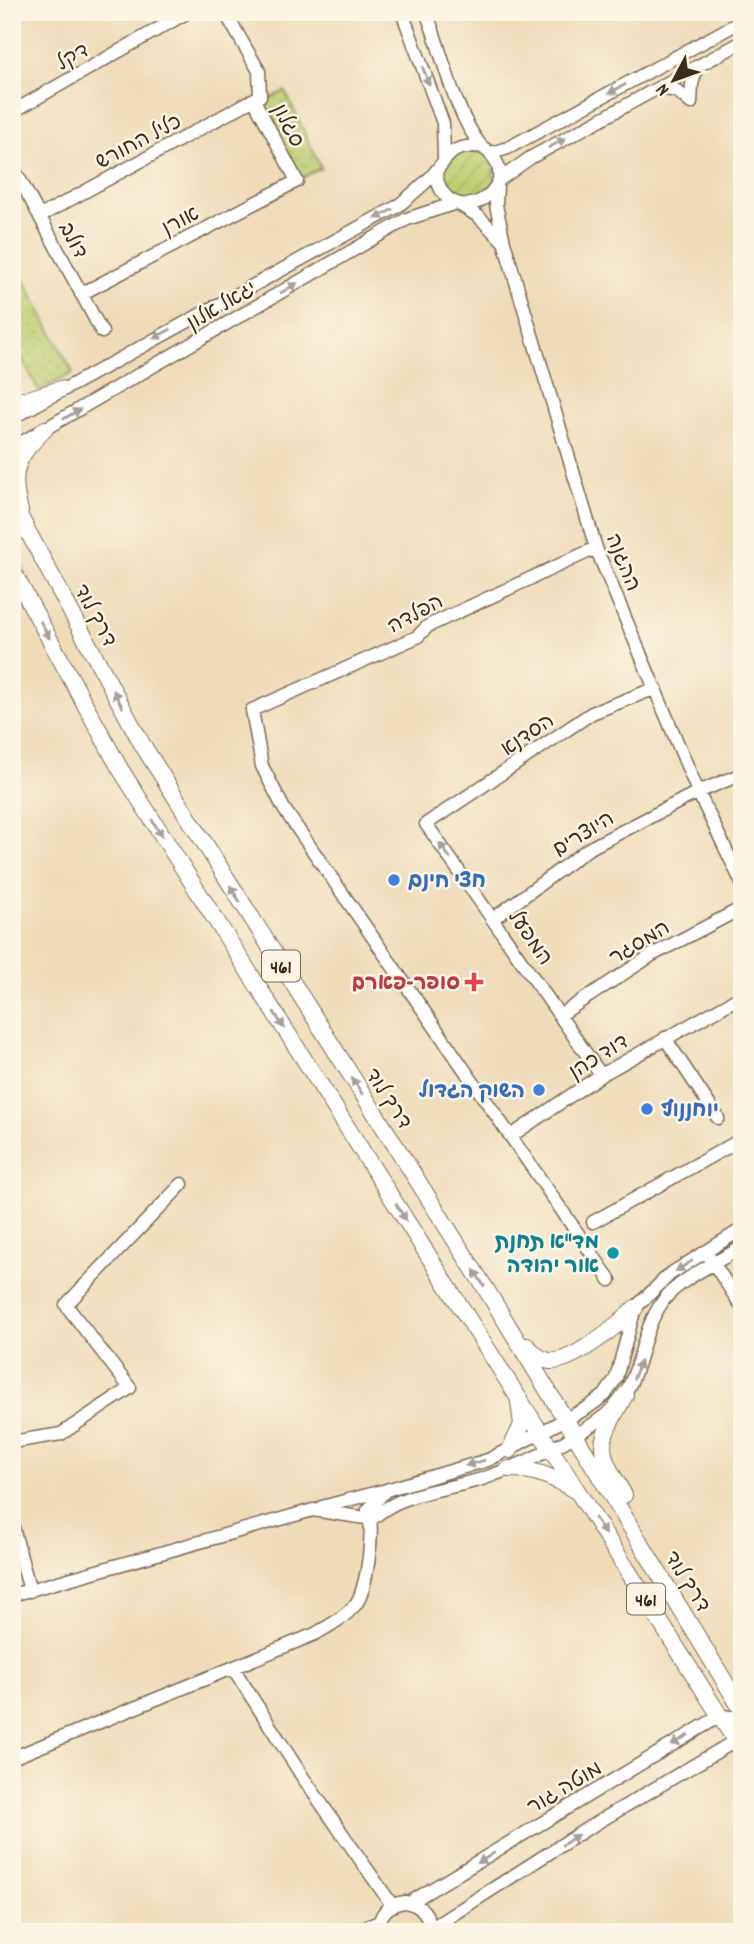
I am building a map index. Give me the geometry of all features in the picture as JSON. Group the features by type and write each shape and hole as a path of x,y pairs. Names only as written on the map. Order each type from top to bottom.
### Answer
{"main road":[{"path":"12,399 33,398 61,389"},
{"path":"23,523 13,480 15,467 20,457 45,429"},
{"name":"דרך לוד","path":"12,502 142,744 505,1319 742,1710"},
{"name":"461","path":"12,570 119,767 720,1716 740,1740"},
{"path":"505,1319 527,1348 541,1359 562,1360 621,1323 635,1308"},
{"path":"625,1395 605,1432 602,1455 677,1585 720,1673"},
{"path":"510,1450 522,1425 518,1396"},
{"path":"509,1469 530,1469 545,1474 580,1493"}],"street":[{"name":"דקל","path":"12,112 188,12"},
{"name":"סגלון","path":"225,12 259,71 260,96 254,100 297,181"},
{"path":"402,12 443,123 443,158 436,171 440,192 457,204 485,196 530,158 742,42"},
{"path":"426,12 460,110 470,131 499,166 498,183"},
{"path":"443,158 460,148 508,148 742,21"},
{"path":"657,88 677,91 691,103 692,84 697,67"},
{"name":"כליל החורש","path":"40,216 254,100"},
{"name":"דולב","path":"12,165 102,332"},
{"name":"יגאל אלון","path":"12,418 398,206 436,171"},
{"name":"אורן","path":"81,294 297,181"},
{"name":"ההגנה","path":"498,183 496,205 504,242 596,548 698,792 742,883"},
{"name":"ההגנה","path":"457,204 478,216 504,242"},
{"name":"יגאל אלון","path":"12,448 407,219 457,204"},
{"name":"הפלדה","path":"511,1136 284,809 262,766 252,710 417,637 428,626 596,548"},
{"name":"הסדנא","path":"426,824 592,713 656,688"},
{"name":"היוצרים","path":"494,918 588,849 698,792 742,774"},
{"name":"המפעל","path":"426,824 601,1074"},
{"name":"המסגר","path":"560,1015 652,955 742,908"},
{"name":"דוד כהן","path":"511,1136 601,1074 742,996"},
{"path":"665,1038 718,1118"},
{"path":"511,1136 610,1280"},
{"path":"593,1222 742,1139"},
{"path":"12,1442 61,1434 130,1388 66,1305 182,1184"},
{"path":"313,1510 372,1519 397,1500 509,1469 547,1440 566,1420 605,1395 617,1378 635,1308 670,1275 742,1229"},
{"path":"12,1595 386,1490 510,1450 574,1435 596,1422 625,1395 638,1371 651,1321 664,1298 742,1247"},
{"path":"706,1252 742,1307"},
{"path":"12,1758 315,1634 357,1603 368,1563 372,1519 368,1510 386,1490"},
{"path":"12,1524 30,1591"},
{"path":"233,1668 302,1776 392,1905"},
{"path":"720,1716 742,1718"},
{"name":"מוטה גור","path":"409,1903 720,1716"},
{"path":"392,1905 409,1903 423,1910 430,1930 588,1828 740,1740"},
{"path":"353,1932 379,1927 392,1905"}],"green space":[{"path":"285,91 321,168 300,179 261,103"},
{"path":"460,148 491,154 496,185 467,203 447,198 441,163"},
{"path":"12,256 73,373 39,391 12,340"}],"place":[{"name":"חצי חינם","path":"394,880"},
{"name":"סופר-פארם","path":"474,982"},
{"name":"השוק הגדול","path":"539,1090"},
{"name":"יוחננוף","path":"647,1109"},
{"name":"מד\"א תחנת אור יהודה","path":"613,1253"}]}
